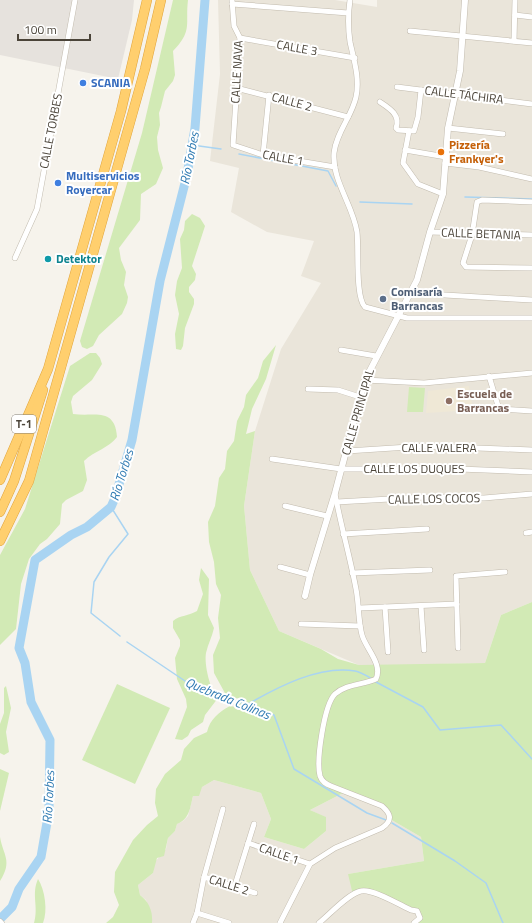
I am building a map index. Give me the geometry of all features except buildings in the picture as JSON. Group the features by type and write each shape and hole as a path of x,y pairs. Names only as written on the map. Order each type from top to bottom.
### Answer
{"highway":[{"path":"143,22 144,0"},
{"name":"T-1","path":"0,480 48,369 121,111 148,0"},
{"name":"T-1","path":"0,542 29,481 145,69 161,0"},
{"path":"0,512 23,456 40,404 48,369"}],"street":[{"name":"CALLE TORBES","path":"15,258 37,209 75,0"},
{"path":"350,0 348,13 350,42 355,58 356,97 336,145 335,167 356,232 360,300 365,307 399,317 460,319 532,318"},
{"name":"CALLE PRINCIPAL","path":"306,596 310,575 335,494 365,380 376,356 399,317 410,293 422,263 430,232 443,194 448,128 460,71 464,0"},
{"path":"514,40 515,0"},
{"path":"232,2 348,13"},
{"name":"CALLE NAVA","path":"232,2 234,26 240,38 233,145"},
{"path":"515,15 532,17"},
{"path":"410,31 461,34 532,43"},
{"name":"CALLE 3","path":"240,38 355,58"},
{"name":"CALLE TÁCHIRA","path":"397,87 532,104"},
{"name":"CALLE 2","path":"236,88 269,95 348,117"},
{"path":"380,102 395,115 398,124 396,128 398,130 414,131 418,117 421,90"},
{"path":"263,155 269,95"},
{"path":"448,128 503,134"},
{"path":"409,131 404,150 403,163 418,184 443,194"},
{"name":"CALLE 1","path":"233,145 240,149 263,155 335,167"},
{"path":"404,150 532,179"},
{"path":"532,202 482,200 477,202 472,234 465,252 464,266 532,268"},
{"name":"CALLE BETANIA","path":"430,232 532,235"},
{"path":"410,293 532,300"},
{"path":"341,350 376,356"},
{"path":"365,380 424,383 532,373"},
{"path":"489,376 499,409 532,411"},
{"path":"308,388 335,389 360,397"},
{"name":"CALLE VALERA","path":"347,451 424,446 532,450"},
{"name":"CALLE LOS DUQUES","path":"272,459 341,469 460,469 532,472"},
{"path":"280,923 310,864 335,848 382,828 388,824 390,819 388,812 382,806 331,786 323,782 320,776 323,729 327,709 332,698 345,688 376,679 379,673 377,664 365,644 360,626 360,608 335,494"},
{"name":"CALLE LOS COCOS","path":"337,502 425,498 484,498 532,494"},
{"path":"285,506 327,516"},
{"path":"343,534 376,530 427,529"},
{"path":"526,533 532,532"},
{"path":"280,567 310,575"},
{"path":"352,573 430,570"},
{"path":"458,648 457,575 505,572"},
{"path":"360,608 457,604"},
{"path":"421,606 424,650"},
{"path":"385,607 388,652"},
{"path":"301,624 360,626"},
{"path":"193,923 197,913 204,877 223,809"},
{"path":"235,885 254,824"},
{"name":"CALLE 1","path":"248,843 310,864"},
{"name":"CALLE 2","path":"204,877 235,885 255,893"},
{"path":"319,923 348,898 361,891 374,892 411,910 417,911 420,918 414,923"},
{"path":"197,913 229,923"}],"shaded area":[{"path":"0,0 134,0 132,20 118,79 0,55"},
{"path":"218,0 335,0 377,7 377,0 532,0 532,602 501,615 485,663 439,664 394,680 279,631 250,570 244,506 255,431 281,349 321,283 301,276 314,241 267,232 231,212 239,168 210,161 220,74"},
{"name":"Escuela de Barrancas","path":"469,386 473,410 426,413 428,391"},
{"path":"214,780 261,793 271,819 264,837 304,849 326,831 325,817 310,810 345,792 381,806 390,819 421,837 424,861 348,874 361,891 417,912 420,916 413,923 152,923 146,900 140,895 138,885 153,873 154,863 166,849 168,838 175,831 177,824 188,816 193,796 202,787"}],"green space":[{"path":"173,0 188,0 187,27 183,38 173,51 175,75 173,81 165,91 159,113 160,125 157,137 158,150 163,168 156,184 141,194 140,220 119,248 121,260 126,272 124,285 128,297 127,303 122,314 99,335 93,346 87,349 82,347 80,341 142,133"},
{"path":"192,214 200,218 205,226 192,266 196,274 195,280 189,287 189,292 194,299 194,304 185,328 183,346 181,350 176,349 175,334 179,314 175,295 177,281 182,268 180,239 184,230 185,221"},
{"path":"276,345 266,379 252,409 246,434 255,431 244,506 250,570 279,631 321,649 338,659 359,665 485,663 501,615 532,602 532,923 413,923 418,921 417,912 361,891 353,895 348,874 424,861 421,837 390,819 381,806 345,792 310,810 326,817 326,831 304,849 264,837 271,819 261,793 214,780 202,787 199,796 193,796 187,816 177,824 175,831 168,838 164,856 157,858 153,873 138,885 140,895 150,907 152,923 106,923 113,917 119,905 114,892 115,872 133,840 158,816 155,803 156,789 165,774 181,760 184,749 194,738 207,732 210,723 216,716 230,706 236,707 238,710 239,704 242,700 226,695 214,673 213,655 220,638 218,618 221,595 216,584 214,562 209,542 208,522 215,506 219,478 225,469 227,451 234,441 237,421 244,407 246,395 258,378 263,361"},
{"path":"90,353 96,353 102,364 92,380 73,396 71,402 73,414 102,415 108,417 112,421 117,437 110,444 84,461 87,480 83,491 66,500 62,504 60,524 47,539 40,544 29,559 21,584 16,629 0,645 0,555 25,509 70,366"},
{"path":"409,387 425,388 423,412 407,412"},
{"path":"201,568 209,579 208,615 214,628 206,653 206,664 212,690 218,698 205,715 203,722 191,730 188,736 182,740 175,739 187,707 186,699 177,679 175,658 180,646 180,640 173,628 173,621 197,611 203,594 199,580"},
{"path":"117,684 170,708 135,784 82,760"},
{"path":"6,686 11,708 6,732 9,752 4,755 0,753 0,724 4,713 4,688"},
{"path":"0,769 9,773 0,811"},
{"path":"0,837 7,863 0,881"},
{"path":"38,879 45,901 45,918 43,923 34,923 36,911 35,890"}],"waterway":[{"name":"Río Torbes","path":"0,919 12,907 19,889 41,857 49,811 50,740 31,702 25,663 19,648 35,560 71,535 87,527 111,507 115,498 132,440 160,281 187,175 195,128 205,0"},
{"path":"192,145 221,149"},
{"path":"239,154 328,171 336,186"},
{"path":"465,197 532,199"},
{"path":"360,202 412,204"},
{"name":"Quebrada Colinas","path":"111,507 128,534 109,557 94,582 91,613 120,636"},
{"name":"Quebrada Colinas","path":"127,642 188,683 274,715 294,769 367,813 386,820"},
{"path":"248,704 299,679 327,671 355,671 372,679"},
{"path":"376,682 423,707 440,730 501,725 532,759"},
{"name":"Quebrada Colinas","path":"392,823 455,861 486,883 503,923"}],"place":[{"name":"SCANIA","path":"83,83"},
{"name":"Pizzería Frankyer's","path":"441,152"},
{"name":"Multiservicios Royercar","path":"58,183"},
{"name":"Detektor","path":"48,259"},
{"name":"Comisaría Barrancas","path":"383,299"},
{"name":"Escuela de Barrancas","path":"449,401"}]}
